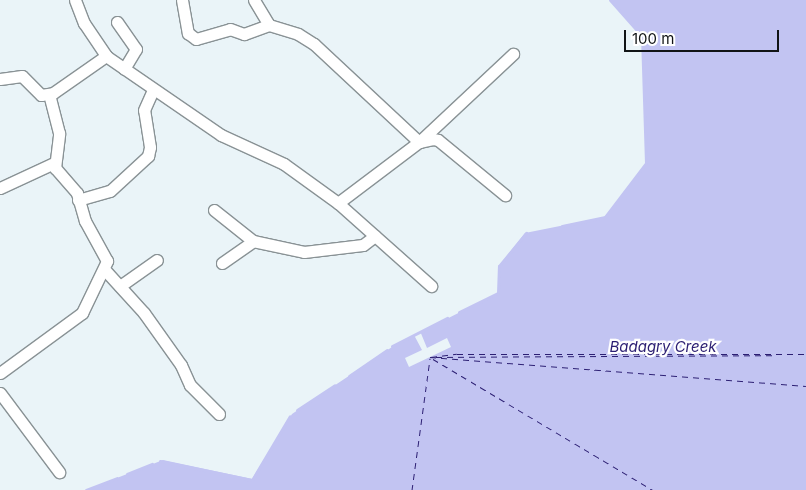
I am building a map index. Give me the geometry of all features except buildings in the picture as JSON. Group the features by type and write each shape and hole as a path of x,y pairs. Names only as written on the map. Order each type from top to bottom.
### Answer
{"street":[{"path":"75,0 84,23 106,56 220,135 284,164 338,203 431,286"},
{"path":"182,0 188,33 196,38 230,29 244,34 269,25 298,34 314,44 420,142 438,140 505,195"},
{"path":"254,0 269,25"},
{"path":"117,22 136,49 124,69"},
{"path":"338,203 420,142 513,54"},
{"path":"0,78 25,77 41,95 49,94 106,56"},
{"path":"78,200 110,191 148,156 150,147 144,110 153,90"},
{"path":"0,373 82,313 107,261 85,221 77,193 54,164 59,133 49,94"},
{"path":"0,188 54,164"},
{"path":"214,210 253,241 304,252 363,245 375,236"},
{"path":"222,263 253,241"},
{"path":"120,286 157,260"},
{"path":"104,269 168,346 190,385 219,414"},
{"path":"0,393 59,472"}],"water":[{"name":"Badagry Creek","path":"610,0 806,0 806,490 86,490 163,460 252,479 292,414 395,345 498,293 499,266 525,233 605,217 646,163 642,36"}],"pier":[{"path":"420,331 427,348 447,338 451,347 409,367 405,358 422,350 414,335"}],"waterway":[{"path":"562,226 605,217 646,163 642,36 610,0"},
{"path":"459,312 498,293 499,266 526,233"},
{"path":"392,346 447,318"},
{"path":"349,376 387,350"},
{"path":"297,410 335,385"},
{"path":"160,461 252,480 290,416"},
{"path":"127,474 152,464"},
{"path":"86,490 117,478"}],"ferry route":[{"path":"431,357 457,354 806,354"},
{"path":"436,357 774,355"},
{"path":"430,357 806,386"},
{"path":"412,490 430,358"},
{"path":"433,359 653,490"},
{"path":"420,490 536,490"}]}
